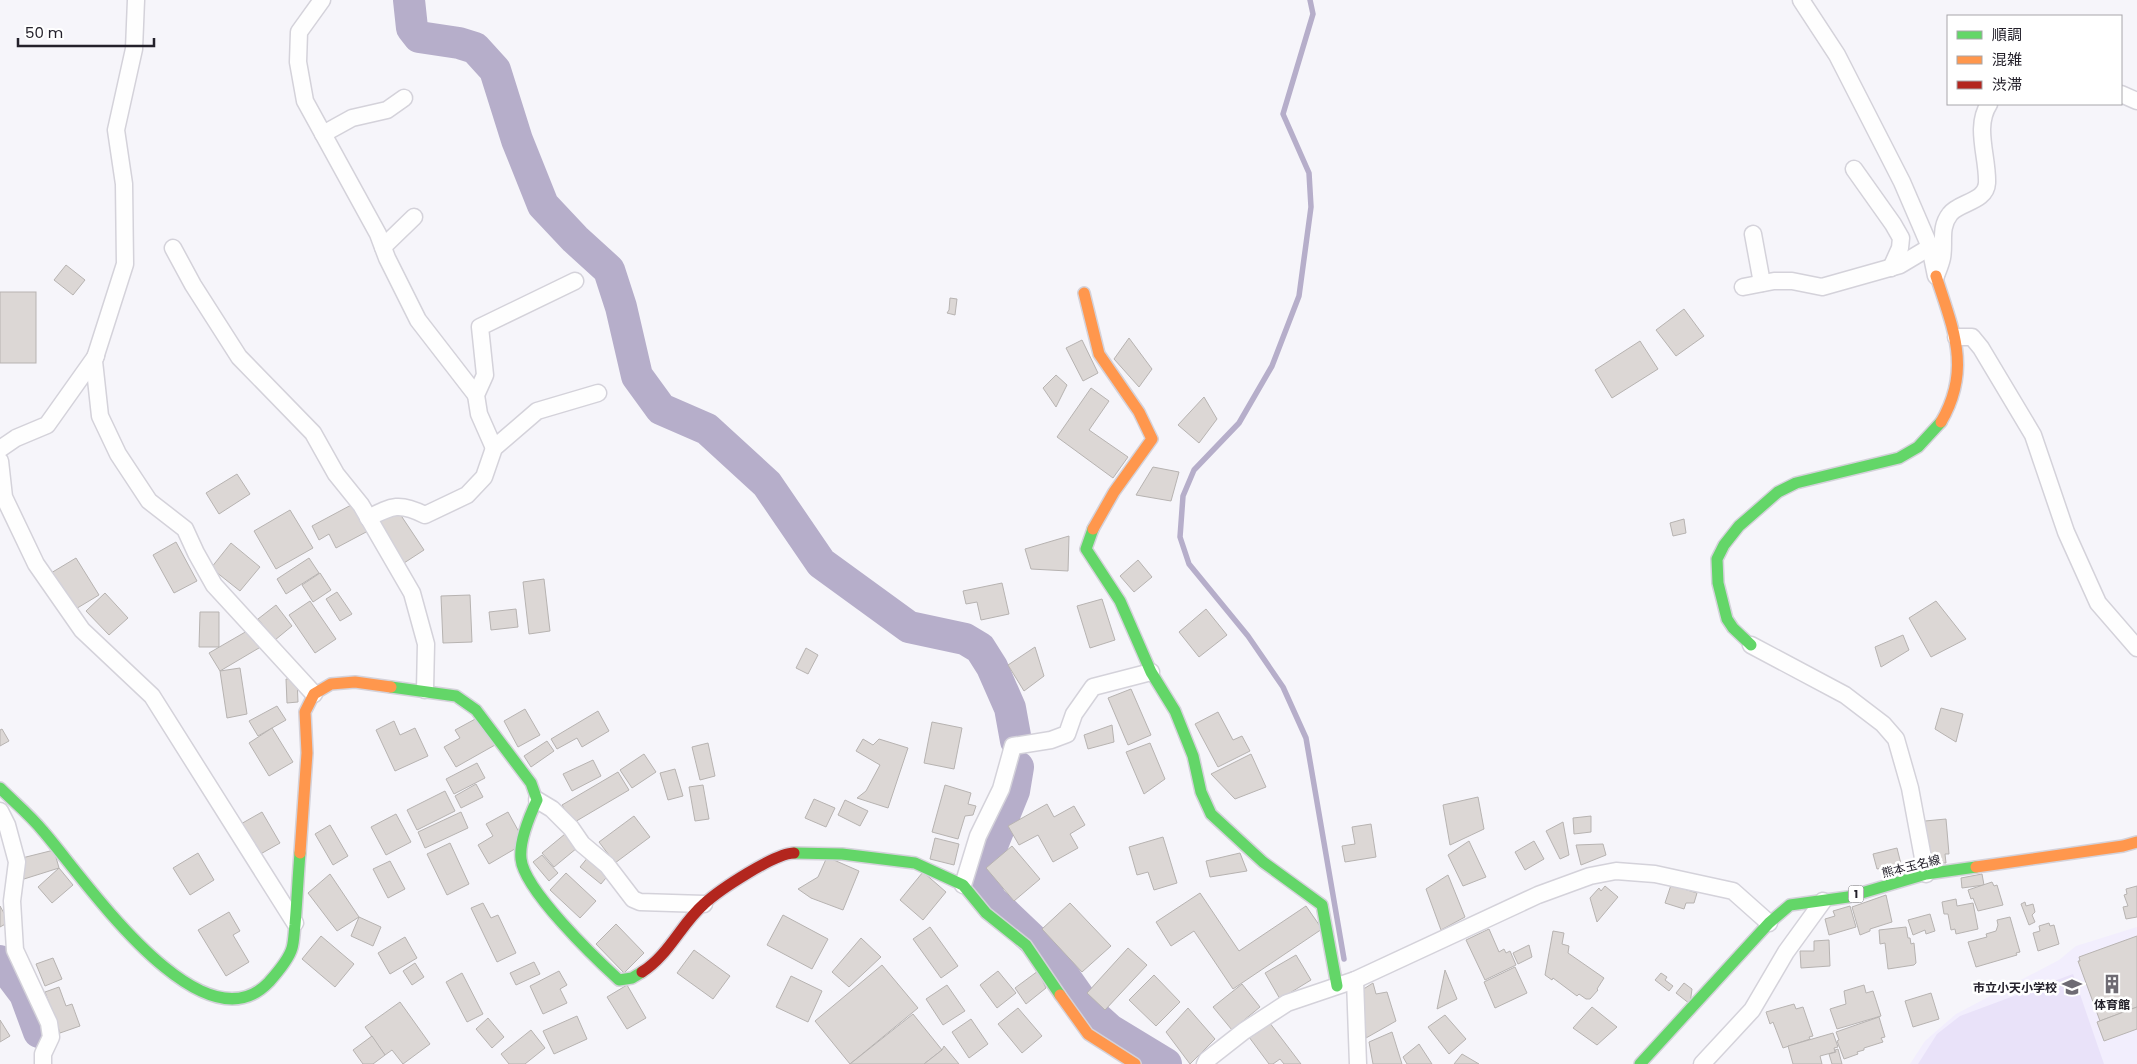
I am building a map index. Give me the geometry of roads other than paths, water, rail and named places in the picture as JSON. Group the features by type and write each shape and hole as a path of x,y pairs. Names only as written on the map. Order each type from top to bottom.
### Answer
{"street":[{"path":"136,0 134,50 116,130 124,184 125,264 94,361 100,416 118,454 149,501 185,529 214,585 314,694"},
{"path":"322,0 299,32 298,62 305,101 378,234 418,320 476,394 479,414 494,448"},
{"path":"1801,0 1837,55 1902,182 1930,247 1936,276 1956,337 1958,367 1954,397 1942,421 1918,447 1898,458 1796,483 1778,492 1739,526 1724,545 1717,559 1718,575 1727,618 1733,628 1751,645 1845,695 1883,724 1896,739 1910,788 1926,874"},
{"path":"2122,94 2137,101"},
{"path":"323,134 352,118 387,110 404,98"},
{"path":"1936,276 1942,258 1942,230 1951,213 1978,198 1987,185 1982,127 1983,112 1987,105"},
{"path":"1854,169 1901,238 1900,248 1892,268"},
{"path":"383,247 414,217"},
{"path":"1753,234 1762,283"},
{"path":"1743,287 1762,283 1792,281 1822,287 1892,268 1930,247"},
{"path":"173,248 193,284 239,357 312,433 336,474 361,505 412,593 426,644 425,690"},
{"path":"476,394 485,375 480,327 575,281"},
{"path":"1084,293 1099,354 1139,412 1152,439 1104,509 1088,538 1086,549 1120,601 1151,672 1175,711 1193,756 1201,792 1211,814 1263,862 1322,905 1337,986"},
{"path":"1956,337 1972,337 1981,348 2033,435 2066,532 2098,603 2137,648"},
{"path":"0,449 16,438 47,425 96,355"},
{"path":"368,518 390,507 410,508 424,515 467,494 484,477 494,448 537,411 598,392"},
{"path":"0,461 4,497 36,564 82,630 152,696 295,923"},
{"path":"963,884 978,836 1001,789 1013,746 1051,740 1067,734 1074,714 1093,687 1151,672"},
{"path":"0,788 43,830 93,894 152,956 183,981 218,998 242,998 260,991 276,974 292,949 307,753 304,712 314,694 331,684 356,682 425,690 456,696 476,710 532,783 537,800 528,822 521,859 530,883 583,947 619,980 632,978 654,964 704,904 764,863 786,853 842,854 915,863 963,884 986,913 1026,945 1088,1034 1135,1064"},
{"path":"537,800 552,809 571,828 582,844 607,865 632,899 640,902 704,904"},
{"path":"0,811 7,825 17,862 12,901 15,950 49,1023 51,1037 43,1054 43,1064"},
{"name":"熊本玉名線","path":"1640,1064 1769,923 1790,905 1848,896 1926,874 2123,846 2137,842"},
{"path":"1206,1064 1207,1060 1244,1031 1287,1003 1355,980 1538,895 1590,876 1616,871 1655,874 1733,891 1769,923"},
{"path":"1702,1064 1752,1010 1786,952 1823,901"},
{"path":"1355,980 1358,1064"}],"waterway":[{"path":"409,0 412,28 419,37 459,43 475,48 495,70 517,140 543,205 575,239 609,270 621,307 637,376 661,409 707,429 767,484 821,563 909,627 965,639 980,648 992,667 1010,708 1016,741"},
{"path":"1310,0 1313,14 1283,114 1309,173 1311,207 1299,296 1272,366 1239,423 1194,470 1183,496 1180,537 1189,564 1248,636 1283,687 1306,738 1344,959"},
{"path":"1018,767 1014,791 985,863 983,883 991,900 1050,956 1088,1010 1110,1030 1166,1064"},
{"path":"0,961 25,994 39,1032"}],"place":[{"name":"体育館","path":"2112,984"},
{"name":"市立小天小学校","path":"2072,987"}]}
